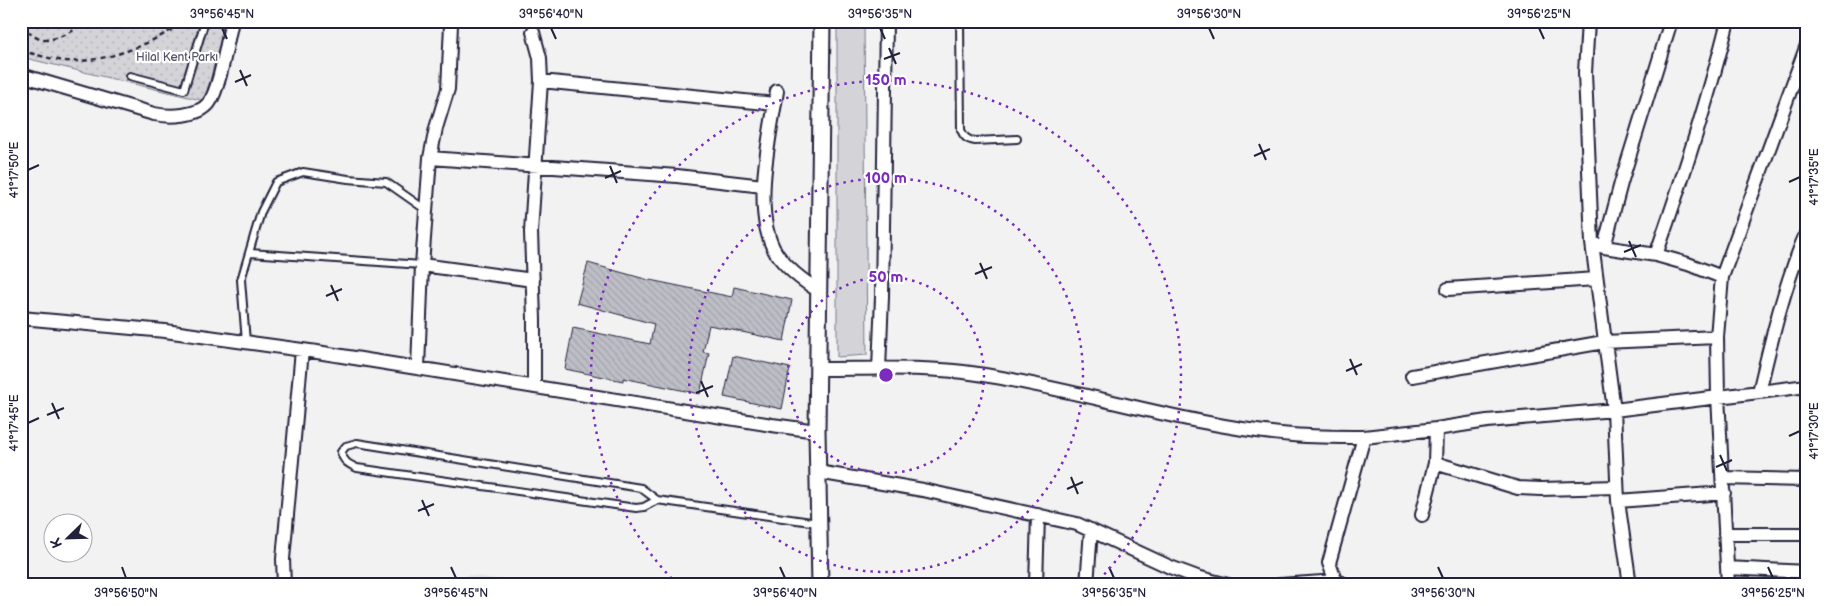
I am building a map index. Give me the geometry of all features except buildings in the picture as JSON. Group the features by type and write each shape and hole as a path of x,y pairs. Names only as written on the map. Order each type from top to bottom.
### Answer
{"street":[{"path":"21,75 154,114 168,117 183,115 208,105 215,92 232,21"},
{"path":"820,585 817,431 822,21"},
{"path":"878,369 882,298 886,21"},
{"path":"1588,21 1585,73 1598,245 1596,279 1614,410 1618,501 1630,585"},
{"path":"1598,245 1621,183 1671,21"},
{"path":"1656,255 1690,152 1728,21"},
{"path":"418,368 422,265 430,158 436,128 448,89 450,25"},
{"path":"533,32 540,58 541,81 532,232 534,386"},
{"path":"1728,585 1718,396 1717,337 1722,277 1807,46"},
{"path":"541,81 776,98 763,186 765,224 769,238 777,253 804,282 819,291"},
{"path":"430,158 535,164 677,176 763,186"},
{"path":"1759,392 1780,306 1802,258 1807,231"},
{"path":"1598,245 1656,255 1688,264 1722,277"},
{"path":"422,265 533,280"},
{"path":"1448,289 1596,279"},
{"path":"21,318 165,331 246,342 817,431"},
{"path":"1412,376 1604,342 1717,337"},
{"path":"284,585 283,559 302,350"},
{"path":"819,369 944,369 1026,382 1204,422 1293,436 1364,437 1488,421 1614,410 1807,386"},
{"path":"1422,516 1435,463 1436,429"},
{"path":"1280,585 1340,584 1329,563 1364,437"},
{"path":"1435,463 1518,488 1617,487"},
{"path":"818,472 923,490 1077,524 1200,581 1228,585"},
{"path":"1723,478 1807,480"},
{"path":"1618,501 1724,493"},
{"path":"1036,585 1038,515"},
{"path":"1087,585 1091,530"},
{"path":"1726,534 1807,534"},
{"path":"1727,568 1807,572"}],"lane":[{"path":"130,76 184,90 205,21"},
{"path":"960,21 961,130 969,140 975,141 1017,139"},
{"path":"246,342 241,280 261,212 276,182 303,172 348,179 386,182 426,210"},
{"path":"250,253 422,265"},
{"path":"657,500 644,507 636,508 356,468 342,458 341,452 346,446 357,443 641,488 657,500 818,523"}],"path":[{"path":"21,25 29,34 44,40 65,35 81,25 82,22 99,26 108,25 115,21"},
{"path":"21,51 66,61 93,59 134,50 175,29 185,21"}],"shaded area":[{"path":"468,575 536,585 461,585"}],"green space":[{"name":"Hilal Kent Parkı","path":"21,21 225,21 205,101 21,57"},
{"path":"837,21 864,21 867,355 837,357"}]}
